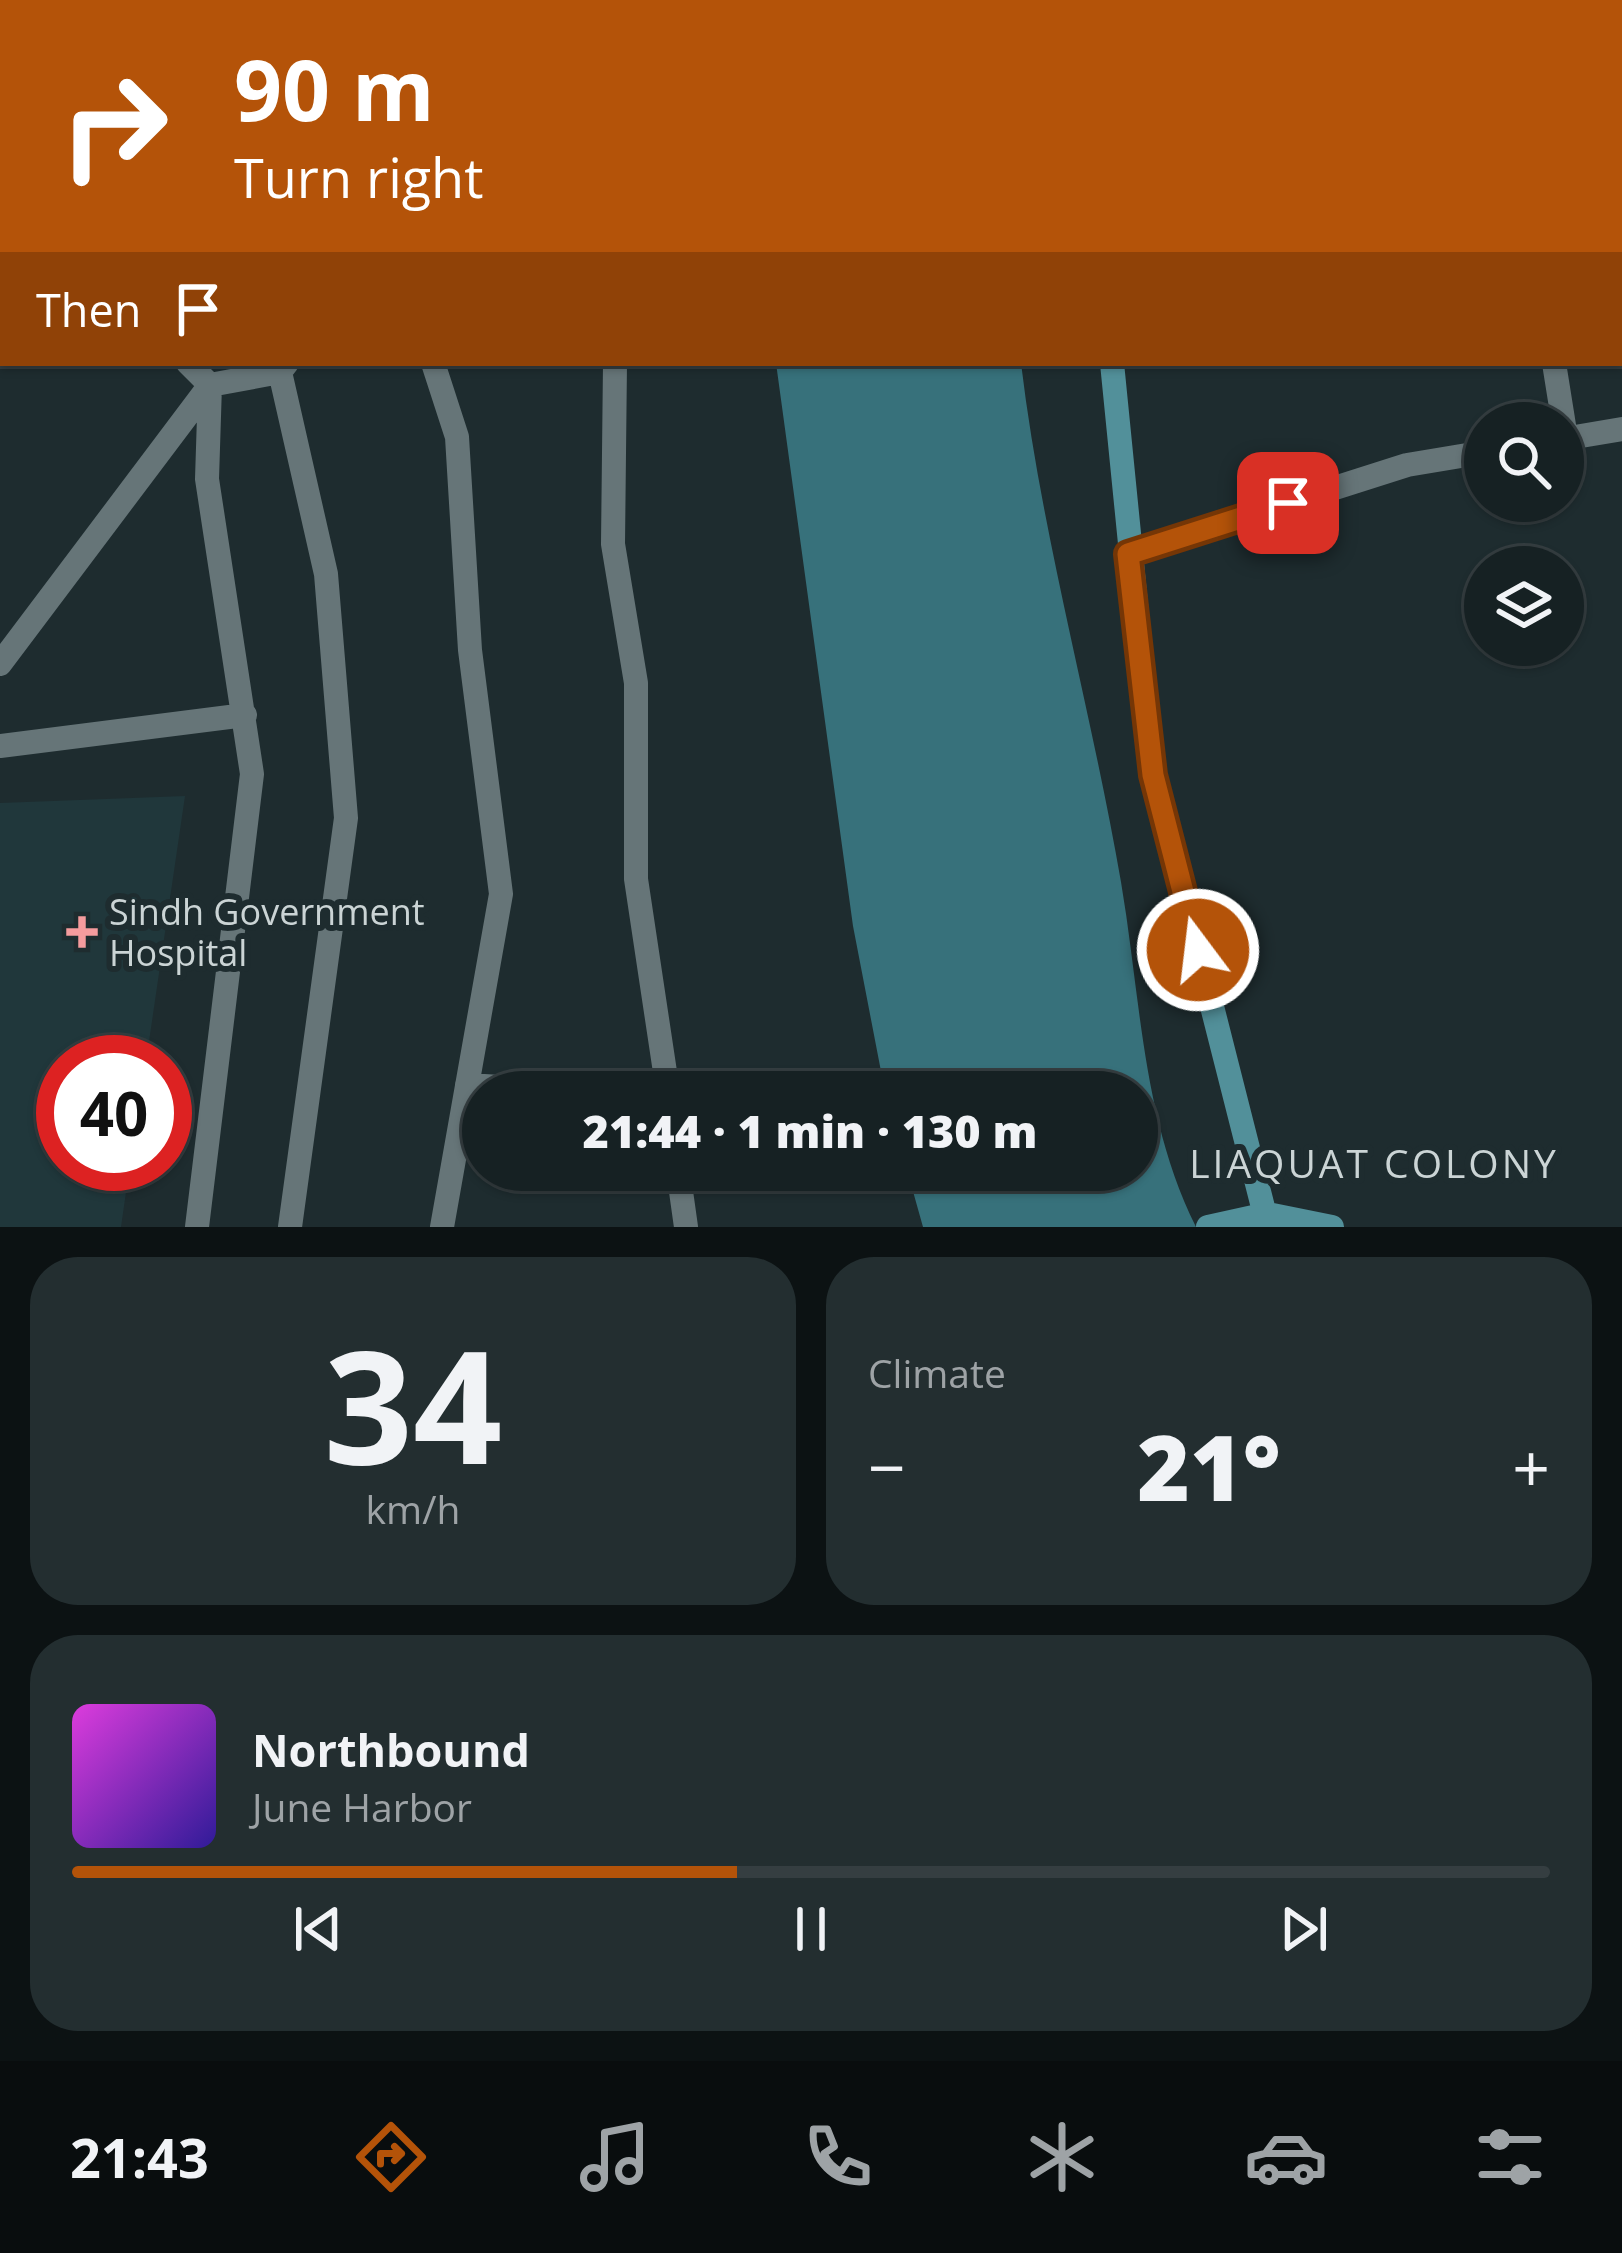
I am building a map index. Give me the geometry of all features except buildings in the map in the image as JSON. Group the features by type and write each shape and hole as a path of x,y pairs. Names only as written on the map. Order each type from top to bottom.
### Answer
{"street":[{"path":"191,366 210,386 207,479 252,774 197,1227"},
{"path":"434,366 457,437 470,650 501,893 469,1071"},
{"path":"615,366 613,544 636,683 636,880 665,1071"},
{"path":"1112,366 1153,775 1267,1221"},
{"path":"1554,366 1559,402"},
{"path":"0,664 210,386 284,368 326,574 346,818 290,1227"},
{"path":"1584,435 1622,429"},
{"path":"1128,554 1407,465 1464,456"},
{"path":"0,746 245,715"},
{"path":"442,1227 462,1113"},
{"path":"682,1191 686,1227"},
{"path":"1211,1227 1267,1221 1332,1227"}],"shaded area":[{"name":"Sindh Government Hospital","path":"185,796 150,1035 36,1035 36,1191 126,1191 121,1227 0,1227 0,803"}],"water":[{"path":"776,366 1021,366 1041,493 1121,882 1148,1071 881,1071 853,926"},
{"path":"1158,1118 1196,1227 923,1227 913,1191 1158,1191"}],"place":[{"name":"Sindh Government Hospital","path":"82,932"}],"district":[{"name":"LIAQUAT COLONY","path":"1374,1162"}],"route":[{"path":"1198,950 1153,775 1128,554 1288,503"}]}
